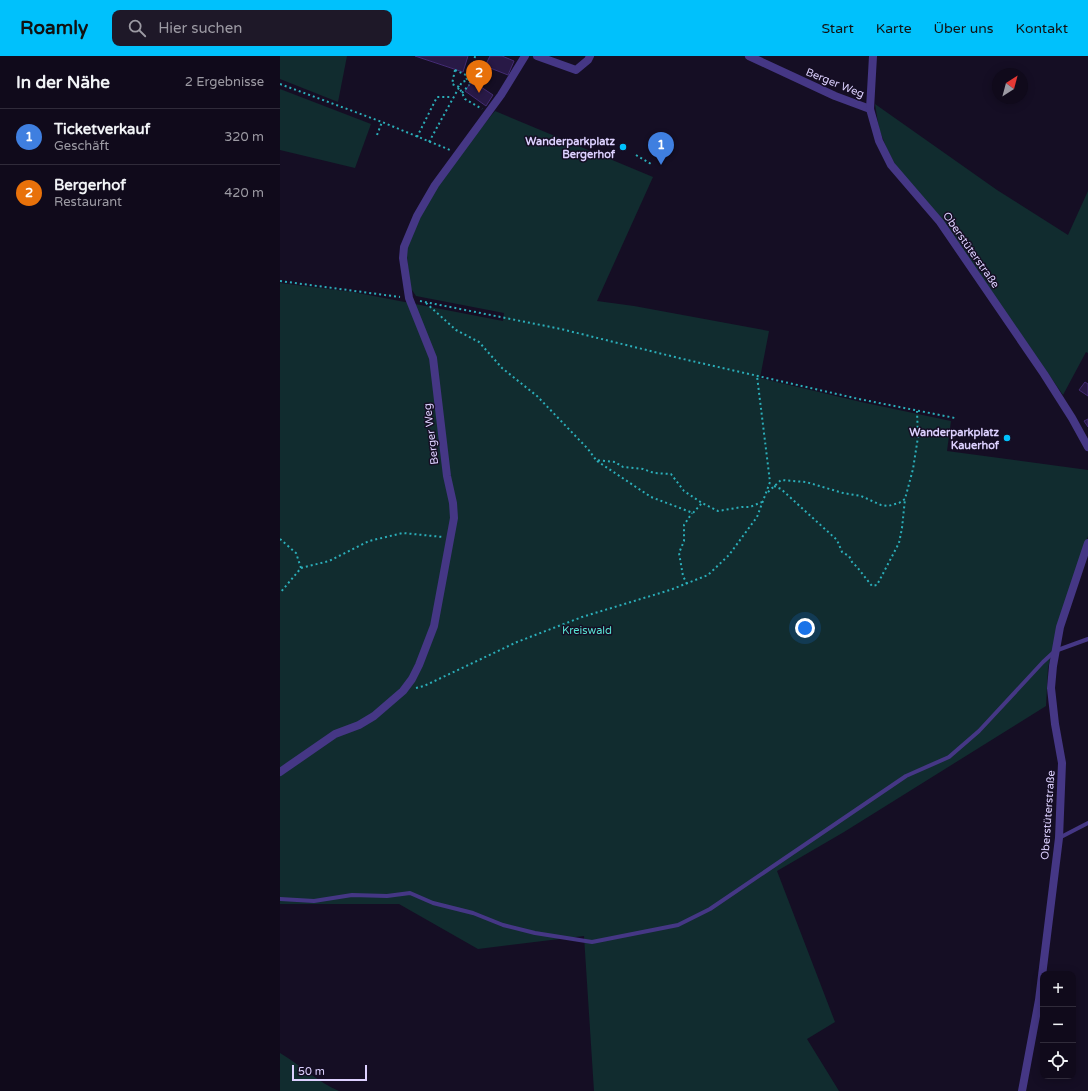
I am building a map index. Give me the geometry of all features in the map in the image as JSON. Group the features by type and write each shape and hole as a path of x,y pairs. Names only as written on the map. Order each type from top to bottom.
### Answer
{"street":[{"name":"Berger Weg","path":"280,772 335,734 359,725 374,716 403,691 412,679 419,665 434,626 454,511 447,476 433,358 409,298 403,258 404,247 417,216 435,185 501,95 525,56"},
{"path":"537,56 576,70 588,60 590,56"},
{"name":"Berger Weg","path":"749,56 835,96 870,109"},
{"name":"Oberstüterstraße","path":"873,56 870,109 879,141 891,165 940,222 1044,374 1072,418 1088,448"},
{"name":"Oberstüterstraße","path":"1022,1091 1038,1000 1058,838 1062,763 1055,724 1051,688 1055,651 1060,627 1088,543"}],"lane":[{"path":"280,899 314,901 352,895 387,896 410,893 433,903 473,913 503,925 535,933 592,942 678,925 710,909 906,776 949,757 978,731 1055,651 1088,639"},
{"path":"1058,838 1088,823"}],"path":[{"path":"429,142 452,97 462,82 472,79 475,56"},
{"path":"462,92 470,82 467,80 466,75 456,70 452,84 459,87 465,99 487,113"},
{"path":"280,84 382,122 459,153"},
{"path":"417,137 437,97 452,97"},
{"path":"377,135 382,122"},
{"path":"636,155 651,164"},
{"path":"280,281 409,298 561,329 757,376 955,418"},
{"path":"424,302 456,330 479,342 502,368 537,396 588,449 596,460 651,497 693,513"},
{"path":"403,691 424,686 517,642 582,617 670,590 708,575 729,555 757,517 770,482 757,376"},
{"path":"774,486 781,489 837,540 842,552 849,556 852,562 872,586 877,585 899,543 905,499 913,469 918,437 917,411"},
{"path":"596,460 615,462 623,466 643,469 654,473 671,474 684,491 702,503 718,511 750,507 763,501"},
{"path":"766,493 781,480 806,482 843,493 861,496 880,505 888,506 905,499"},
{"path":"687,584 683,576 679,553 684,541 684,525 702,503"},
{"path":"281,591 301,568 329,561 369,541 403,532 450,538"},
{"path":"280,539 296,553 301,568"}],"green space":[{"path":"280,56 347,56 338,102 280,79"},
{"path":"280,89 371,124 355,168 280,150"},
{"path":"875,104 997,190 1068,235 1088,191 1088,353 1086,352 1063,395 951,233 897,168 879,129"},
{"name":"Kreiswald","path":"495,111 653,177 597,301 634,306 769,331 760,378 861,402 951,421 947,451 1088,470 1088,536 1055,639 1048,668 1046,706 844,832 777,871 835,1022 807,1039 839,1091 594,1091 584,936 478,949 399,904 280,904 280,283 353,292 503,321 504,313 416,296 410,287 406,247 431,195"},
{"path":"280,1053 324,1083 339,1091 280,1091"}],"building":[{"path":"415,56 468,56 463,72"},
{"path":"490,56 502,56 514,61 508,75 485,66"},
{"path":"472,81 493,95 486,106 465,91"},
{"path":"1085,382 1088,384 1088,396 1079,390"},
{"path":"1088,419 1088,427 1084,421"}],"place":[{"name":"Bergerhof","path":"479,93"},
{"name":"Wanderparkplatz Bergerhof","path":"623,147"},
{"name":"Ticketverkauf","path":"661,165"},
{"name":"Wanderparkplatz Kauerhof","path":"1007,438"}]}
